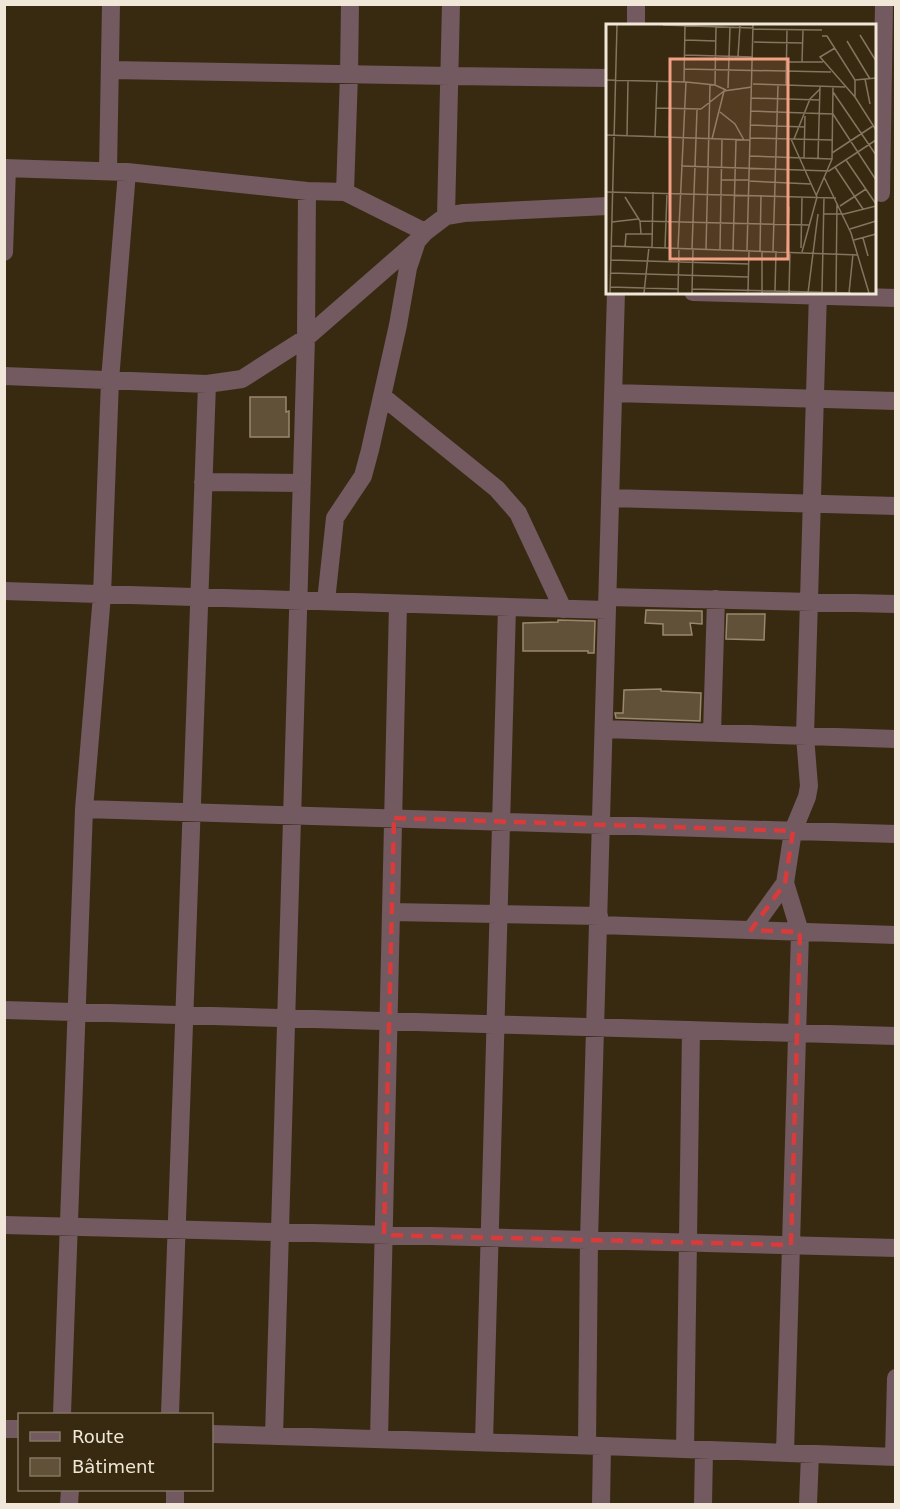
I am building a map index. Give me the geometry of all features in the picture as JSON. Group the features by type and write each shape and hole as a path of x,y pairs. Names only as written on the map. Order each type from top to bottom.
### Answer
{"street":[{"path":"108,171 111,4"},
{"path":"345,192 350,74 350,4"},
{"path":"446,216 451,4"},
{"path":"636,4 636,24"},
{"path":"884,193 884,86 888,12"},
{"path":"110,70 606,78"},
{"path":"4,252 6,168 127,172 307,191 345,192 421,236"},
{"path":"62,1413 84,809 102,595 110,380 127,172"},
{"path":"274,1436 306,338 307,191"},
{"path":"4,376 207,384 242,379 306,338 446,216 464,213 606,206"},
{"path":"326,601 335,518 363,476 398,325 408,268 421,236"},
{"path":"601,1504 594,1446 589,1240 616,294"},
{"path":"785,1453 800,932 785,884 793,831 807,797 809,786 806,736 818,294 896,298"},
{"path":"170,1413 207,384"},
{"path":"613,393 896,401"},
{"path":"382,396 497,489 518,513 563,609"},
{"path":"203,482 302,483"},
{"path":"610,498 896,506"},
{"path":"4,591 563,609 608,604 716,600 896,604"},
{"path":"712,733 716,600"},
{"path":"379,1439 398,604"},
{"path":"484,1442 507,607"},
{"path":"604,729 896,739"},
{"path":"84,809 896,834"},
{"path":"751,930 785,884"},
{"path":"391,912 499,914 751,930 896,935"},
{"path":"4,1010 896,1036"},
{"path":"685,1449 691,1030"},
{"path":"4,1225 896,1248"},
{"path":"213,1434 895,1457 896,1378"},
{"path":"703,1504 704,1450"},
{"path":"808,1504 810,1454"}],"highlighted area":[{"path":"394,818 793,831 785,883 751,930 800,932 791,1245 384,1235"}],"building":[{"path":"250,397 286,397 286,412 289,411 289,437 250,437"},
{"path":"646,610 702,611 702,624 690,623 692,635 663,635 663,624 645,623"},
{"path":"727,614 765,614 764,640 726,639"},
{"path":"558,620 595,621 594,653 588,653 588,651 523,651 523,623 558,622"},
{"path":"661,689 661,691 701,693 700,721 616,718 615,713 623,713 624,690"}]}
